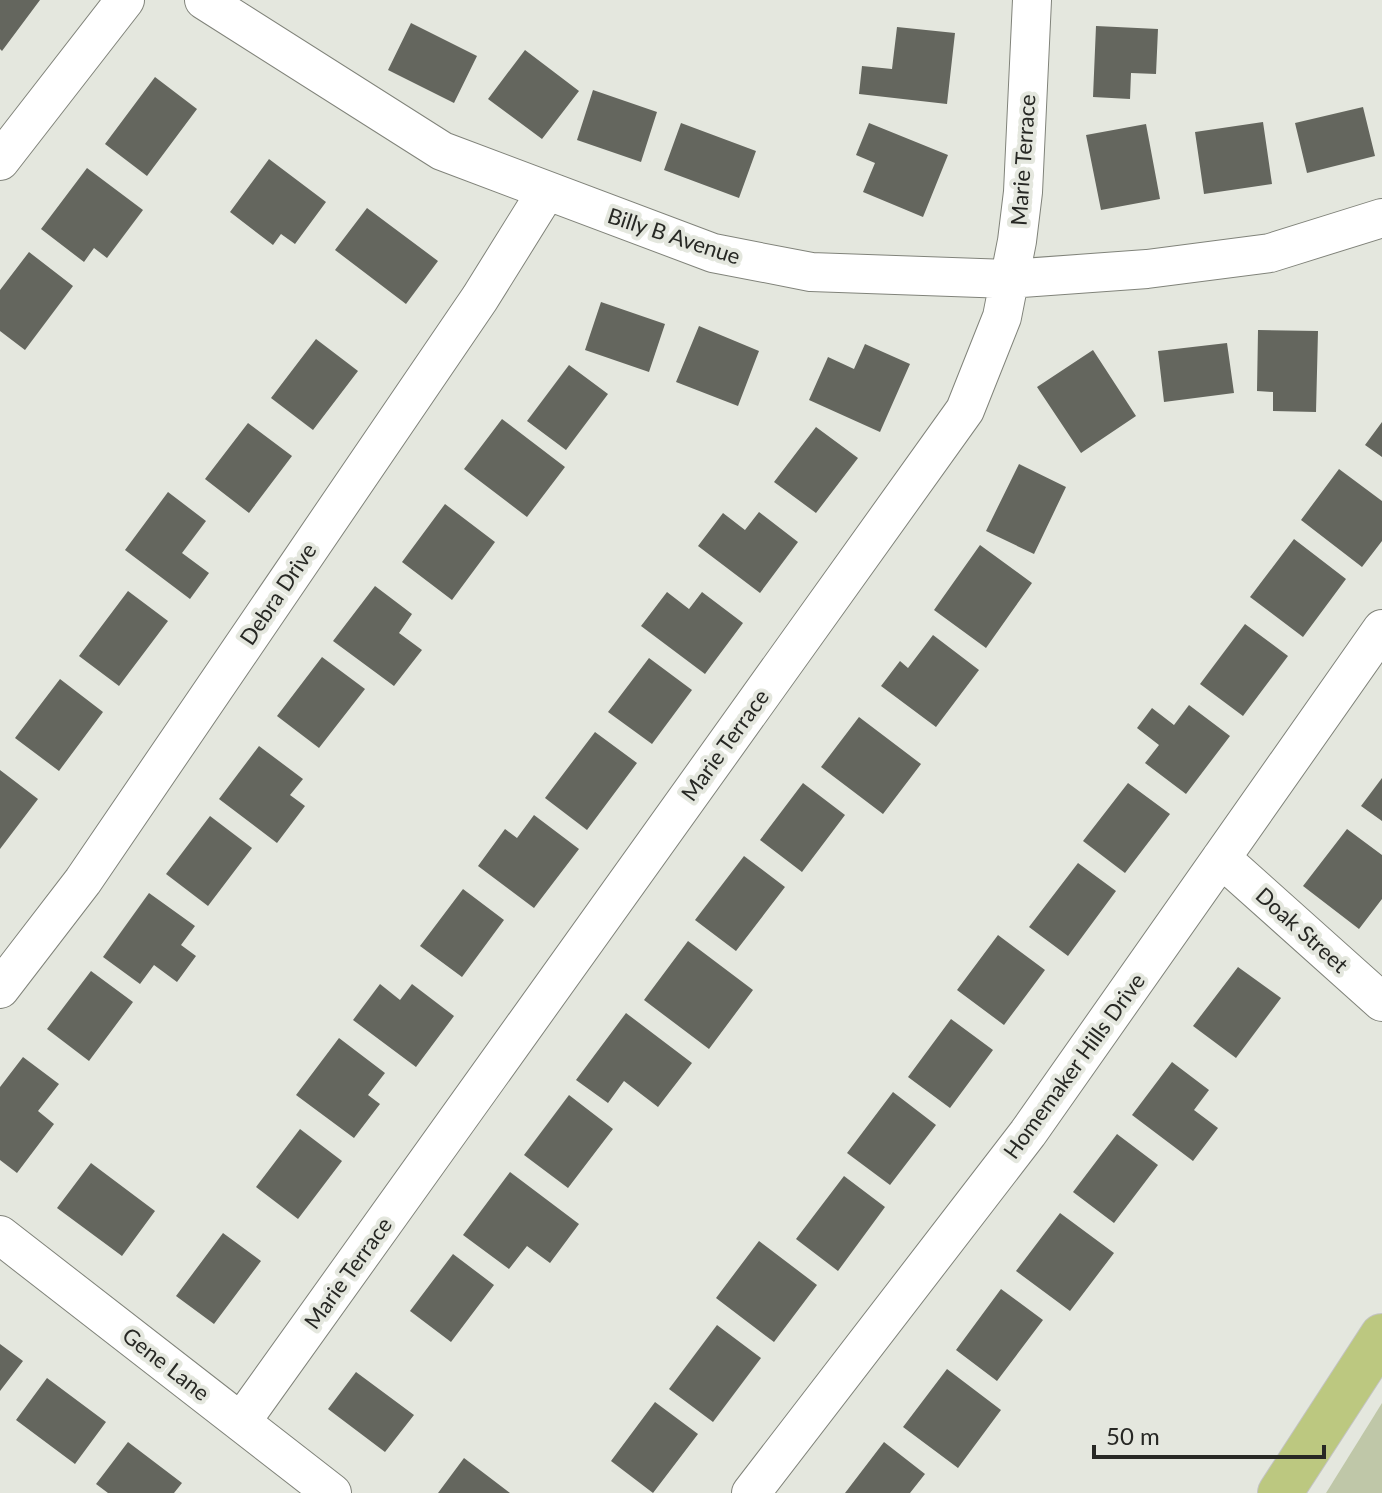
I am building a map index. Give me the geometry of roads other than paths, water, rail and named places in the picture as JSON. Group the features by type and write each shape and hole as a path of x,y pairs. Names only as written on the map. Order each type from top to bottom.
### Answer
{"main road":[{"path":"1280,1493 1382,1336"}],"street":[{"path":"0,161 125,0"},
{"name":"Billy B Avenue","path":"204,0 442,151 713,253 811,272 1008,279 1147,269 1270,253 1382,218"},
{"name":"Marie Terrace","path":"241,1422 965,410 1002,317 1017,241 1023,192 1032,0"},
{"name":"Debra Drive","path":"0,989 83,881 480,298 546,192"},
{"name":"Homemaker Hills Drive","path":"751,1493 1028,1133 1382,629"},
{"name":"Doak Street","path":"1221,858 1382,1002"},
{"name":"Gene Lane","path":"0,1235 332,1493"}]}
